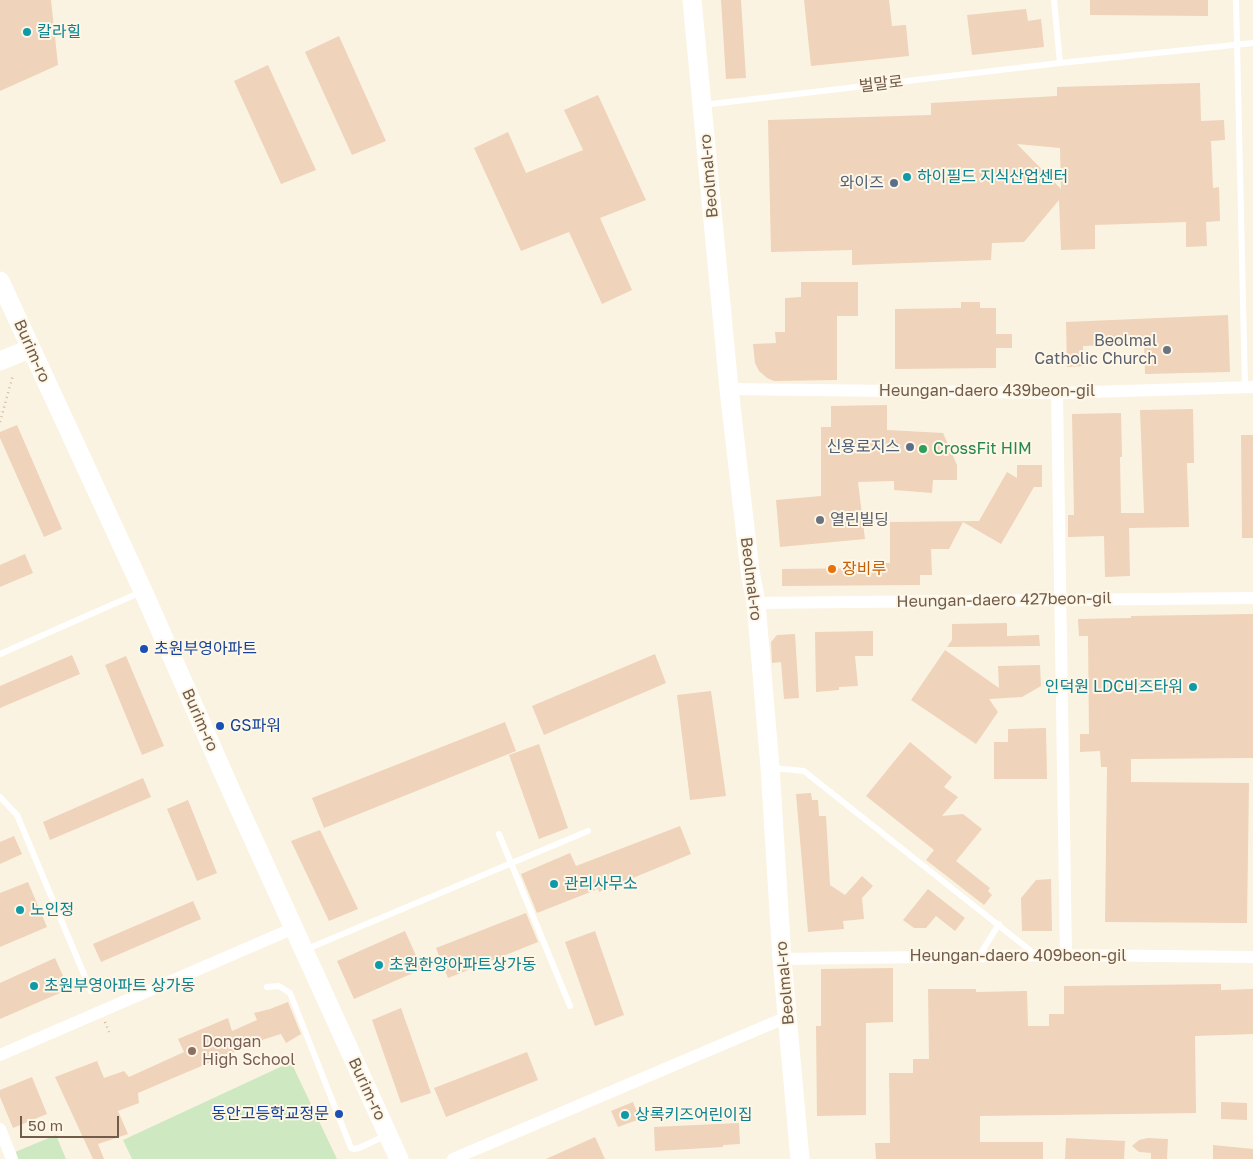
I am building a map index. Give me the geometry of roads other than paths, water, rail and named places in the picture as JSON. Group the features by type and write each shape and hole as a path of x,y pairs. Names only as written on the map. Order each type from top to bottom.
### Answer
{"street":[{"name":"Beolmal-ro","path":"692,0 729,389 750,571 756,603 770,767 782,959 800,1159"},
{"name":"Burim-ro","path":"0,281 143,591 303,951 399,1159"},
{"path":"0,361 30,349"},
{"name":"Heungan-daero 439beon-gil","path":"729,389 1057,393 1249,387"},
{"path":"1057,393 1066,955"},
{"name":"Heungan-daero 427beon-gil","path":"756,603 1061,598 1253,598"},
{"path":"0,1055 294,928"},
{"name":"Heungan-daero 409beon-gil","path":"782,959 1066,955 1253,957"},
{"path":"453,1159 787,1017"},
{"path":"0,1129 12,1159"}],"lane":[{"path":"1054,0 1060,63"},
{"name":"Heungan-daero 439beon-gil","path":"1236,0 1249,387"},
{"name":"벌말로","path":"702,105 1060,63 1253,43"},
{"path":"0,654 143,591"},
{"path":"770,767 804,771 1037,956"},
{"path":"0,797 16,815 91,991"},
{"path":"303,951 588,831"},
{"path":"499,834 570,1006"},
{"path":"979,956 999,924"},
{"path":"267,987 279,986 290,993 351,1148 359,1148 388,1135"}],"place":[{"name":"칼라힐","path":"27,32"},
{"name":"하이필드 지식산업센터","path":"907,177"},
{"name":"와이즈","path":"894,183"},
{"name":"Beolmal Catholic Church","path":"1167,350"},
{"name":"신용로지스","path":"910,447"},
{"name":"CrossFit HIM","path":"923,449"},
{"name":"열린빌딩","path":"820,520"},
{"name":"장비루","path":"832,569"},
{"name":"초원부영아파트","path":"144,649"},
{"name":"인덕원 LDC비즈타워","path":"1193,687"},
{"name":"GS파워","path":"220,726"},
{"name":"관리사무소","path":"554,884"},
{"name":"노인정","path":"20,910"},
{"name":"초원한양아파트상가동","path":"379,965"},
{"name":"초원부영아파트 상가동","path":"34,986"},
{"name":"Dongan High School","path":"192,1051"},
{"name":"동안고등학교정문","path":"339,1114"},
{"name":"상록키즈어린이집","path":"625,1115"}]}
